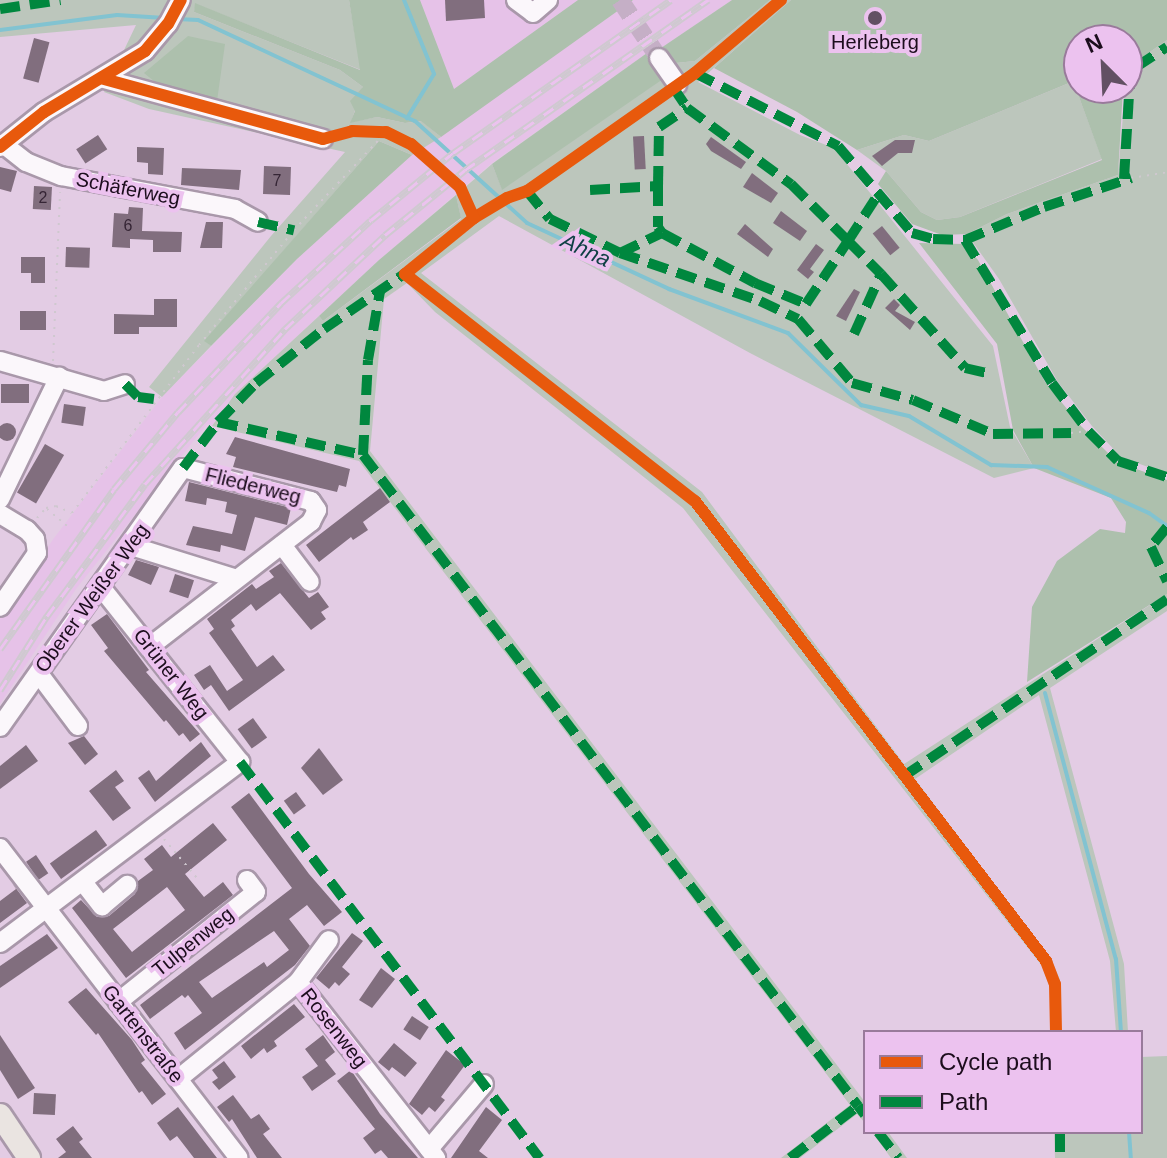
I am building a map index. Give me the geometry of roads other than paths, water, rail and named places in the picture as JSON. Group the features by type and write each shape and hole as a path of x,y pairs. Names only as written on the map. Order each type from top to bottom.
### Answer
{"main road":[{"path":"0,1115 29,1158"}],"street":[{"path":"516,0 533,13 548,0"},
{"path":"2,146 44,112 104,79 145,51 175,12"},
{"path":"659,58 677,84"},
{"path":"104,79 323,139"},
{"name":"Schäferweg","path":"2,146 26,162 61,176 235,209 258,222"},
{"path":"0,361 104,391 125,384"},
{"path":"0,499 56,375"},
{"name":"Fliederweg","path":"149,647 234,578 311,522 317,510 311,501 183,468"},
{"name":"Oberer Weißer Weg","path":"0,727 131,546 183,468"},
{"path":"0,514 27,530 35,539 37,553 0,607"},
{"path":"282,545 310,582"},
{"path":"131,546 234,578"},
{"name":"Grüner Weg","path":"83,882 240,762 100,586"},
{"path":"39,674 78,726"},
{"path":"0,848 46,910"},
{"name":"Tulpenweg","path":"118,1002 256,892 247,880"},
{"path":"0,943 83,882 102,906 127,885"},
{"name":"Gartenstraße","path":"46,910 239,1158"},
{"path":"298,982 329,940"},
{"name":"Rosenweg","path":"178,1079 298,982 433,1153"},
{"path":"433,1153 484,1084"}],"waterway":[{"path":"404,0 434,74 407,118"},
{"name":"Ahna","path":"0,30 117,15 165,18"},
{"name":"Ahna","path":"177,19 198,20 415,121 527,223 669,289 788,333 861,405 909,416 991,465 1047,467 1149,513 1167,526"},
{"path":"1045,693 1116,959 1121,1030"},
{"path":"1129,1134 1131,1158"}],"tunnel":[{"path":"620,0 659,58"}],"railway":[{"path":"0,649 114,489 178,412 281,303 371,220 453,153 671,0"},
{"path":"0,690 47,616 145,484 285,329 385,235 465,170 708,0"}],"place":[{"name":"Herleberg","path":"875,18"}]}
